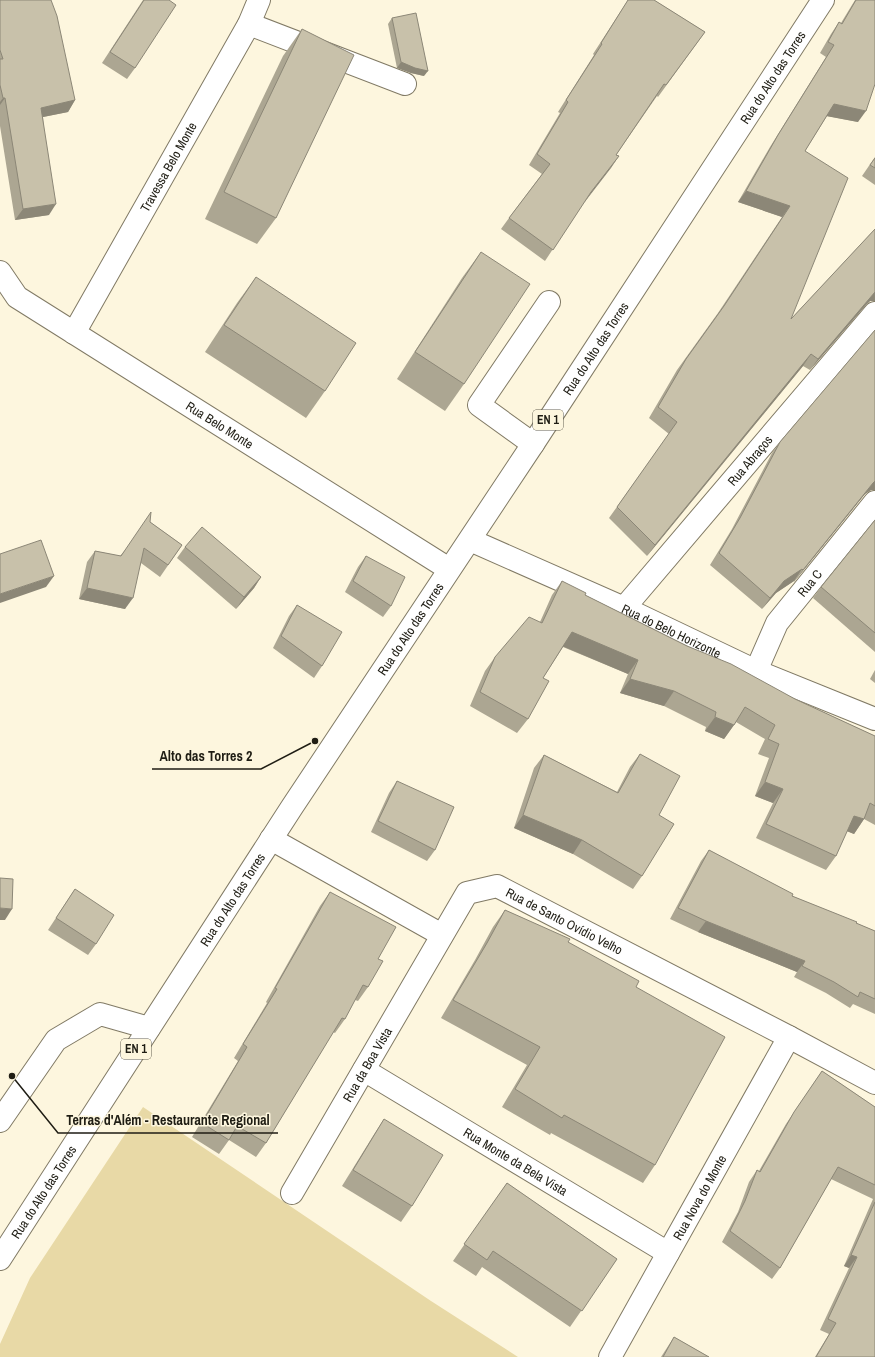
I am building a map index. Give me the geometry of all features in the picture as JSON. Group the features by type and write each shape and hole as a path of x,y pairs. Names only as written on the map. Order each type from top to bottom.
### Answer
{"street":[{"name":"Travessa Belo Monte","path":"74,333 249,24 259,0"},
{"name":"Rua do Alto das Torres","path":"0,1259 271,840 470,540 824,0"},
{"path":"249,24 405,84"},
{"name":"Rua Belo Monte","path":"0,272 17,297 450,568"},
{"path":"533,444 479,405 548,302"},
{"name":"Rua Abraços","path":"624,608 875,313"},
{"name":"Rua C","path":"756,671 777,623 875,502"},
{"name":"Rua do Belo Horizonte","path":"470,540 624,608 756,671 875,719"},
{"path":"271,840 442,935"},
{"name":"Rua de Santo Ovídio Velho","path":"442,935 467,894 497,886 875,1083"},
{"name":"Rua da Boa Vista","path":"292,1193 442,935"},
{"path":"0,1121 56,1040 100,1014 149,1028"},
{"name":"Rua Nova do Monte","path":"610,1357 789,1037"},
{"name":"Rua Monte da Bela Vista","path":"364,1070 668,1253"}],"shaded area":[{"path":"143,1107 431,1301 518,1357 0,1357 0,1344 30,1278"}],"building":[{"path":"0,0 51,0 57,16 75,100 41,108 56,204 23,209 5,98 3,98 0,85 0,59 3,59 0,50"},
{"path":"144,0 169,0 176,5 135,68 110,52"},
{"path":"628,0 654,0 705,32 666,85 664,84 616,155 619,156 591,192 553,250 509,218 550,164 537,154 568,102 566,100"},
{"path":"856,0 875,0 875,84 866,111 834,104 805,151 848,178 791,319 875,229 875,292 818,359 811,354 655,545 617,507 677,422 658,407 686,359 724,306 790,206 746,191 778,135 834,45 828,42 839,22 842,24"},
{"path":"416,13 428,71 415,68 401,62 392,18"},
{"path":"302,29 354,55 276,218 224,192"},
{"path":"875,158 875,168 870,165"},
{"path":"481,252 530,284 464,384 415,352"},
{"path":"256,277 356,343 325,391 224,325"},
{"path":"875,330 875,481 803,570 802,569 784,581 770,598 719,553 740,518 780,442"},
{"path":"151,512 150,522 182,545 168,565 144,548 133,598 87,588 95,551 121,556"},
{"path":"875,520 875,633 821,587"},
{"path":"202,527 261,577 244,597 185,547"},
{"path":"41,540 54,576 0,594 0,554"},
{"path":"366,556 405,577 391,606 353,581"},
{"path":"562,581 586,593 585,595 687,646 731,664 795,699 875,736 875,806 870,803 864,819 854,816 836,856 766,824 783,789 765,782 779,744 768,739 775,725 745,707 734,725 715,717 716,712 674,691 630,679 638,660 572,632 543,678 549,681 528,719 480,692 495,657 529,617 542,623"},
{"path":"297,605 342,632 322,666 281,636"},
{"path":"640,754 680,776 659,815 674,824 642,876 582,840 523,815 544,755 618,793"},
{"path":"397,781 454,807 435,850 378,821"},
{"path":"709,850 793,894 792,896 857,922 856,923 875,931 875,999 860,992 858,997 834,982 802,966 805,961 706,921 678,908"},
{"path":"0,878 13,879 12,909 0,908"},
{"path":"75,889 114,915 96,944 56,918"},
{"path":"330,892 396,927 378,959 383,961 368,987 363,985 345,1019 342,1018 266,1143 237,1126 229,1140 202,1123 247,1047 243,1044 277,989 275,988"},
{"path":"505,910 570,939 568,942 639,981 636,987 725,1037 655,1165 564,1115 562,1118 515,1089 540,1047 453,1000"},
{"path":"822,1071 875,1107 875,1185 838,1167 780,1268 730,1231 745,1201 757,1170 760,1172 794,1112"},
{"path":"384,1119 443,1155 412,1206 353,1170"},
{"path":"507,1183 617,1259 582,1311 493,1251 487,1260 464,1244"},
{"path":"875,1202 875,1357 816,1357 836,1323 828,1319 857,1257 851,1255"},
{"path":"674,1337 709,1357 663,1357"}],"place":[{"name":"Alto das Torres 2","path":"315,741"},
{"name":"Terras d'Além - Restaurante Regional","path":"12,1076"}]}
